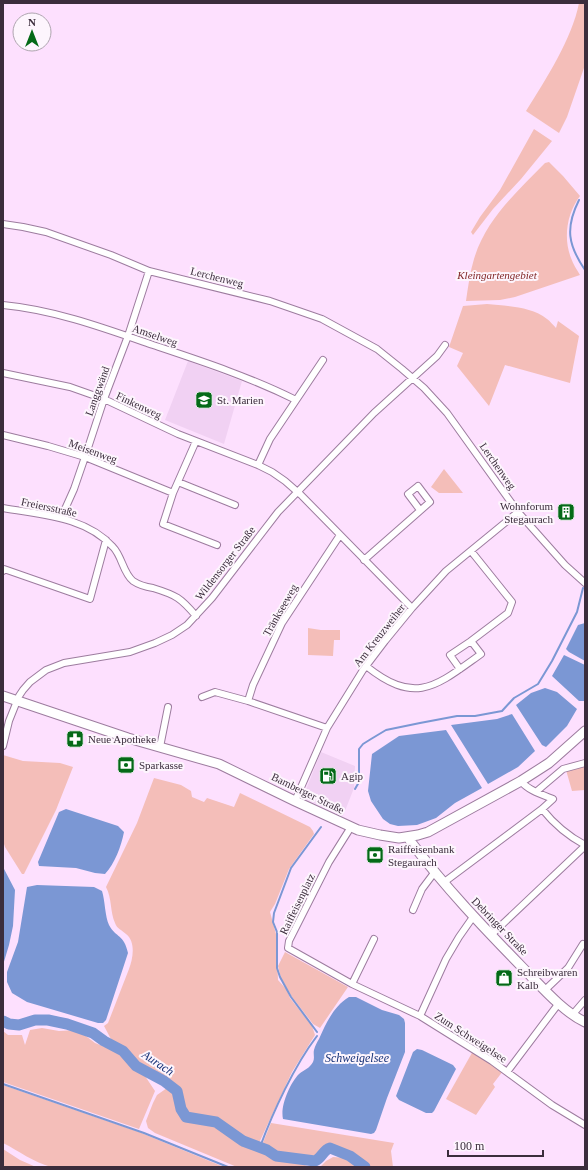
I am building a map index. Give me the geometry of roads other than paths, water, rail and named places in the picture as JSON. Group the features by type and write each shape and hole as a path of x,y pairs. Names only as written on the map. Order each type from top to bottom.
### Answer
{"main road":[{"name":"Bamberger Straße","path":"3,696 94,727 219,764 351,827 380,835 399,838 428,832 446,824 522,781 549,763 585,731"},
{"name":"Debringer Straße","path":"408,837 434,873 491,935 559,1003 585,1022"}],"street":[{"name":"Lerchenweg","path":"3,224 46,232 111,255 150,271 270,301 322,319 377,349 413,378 447,413 518,512 565,565 585,583"},
{"name":"Langgwänd","path":"61,518 74,489 104,399 128,336 150,271"},
{"name":"Amselweg","path":"3,305 23,307 73,318 257,381 296,400"},
{"path":"413,378 437,356 445,345"},
{"path":"258,464 270,439 324,360"},
{"name":"Finkenweg","path":"3,372 63,386 104,399 196,440 258,464 272,472 297,492 412,608"},
{"name":"Wildensorger Straße","path":"3,746 17,700 26,686 46,670 64,663 130,652 172,635 187,625 212,598 278,512 374,413 413,378"},
{"name":"Meisenweg","path":"3,435 85,457 173,493"},
{"path":"196,440 173,493 163,524 217,545"},
{"path":"178,482 235,505"},
{"name":"Freiersstraße","path":"3,508 61,518 85,526 106,540 117,551 132,580 141,585 168,592 180,598 196,616"},
{"path":"364,560 420,510"},
{"name":"Am Kreuzweiher","path":"295,801 327,728 366,666 412,608 446,571 518,512"},
{"name":"Tränkseeweg","path":"248,701 253,685 282,623 340,535"},
{"path":"3,571 4,569 90,599 106,540"},
{"path":"460,669 450,655 508,613 512,602 470,551"},
{"path":"366,666 378,676 390,682 408,688 422,688 438,683 481,654 471,641"},
{"path":"202,697 215,692 248,701 327,728"},
{"path":"160,747 168,707"},
{"path":"537,791 563,769 585,763"},
{"path":"443,883 542,810 553,800 524,785 522,781"},
{"path":"491,935 585,846 573,839 552,821 542,810"},
{"name":"Raiffeisenplatz","path":"351,827 329,862 309,899 289,941 288,948 352,984 420,1016"},
{"path":"413,910 422,889 434,873"},
{"name":"Zum Schweigelsee","path":"474,917 459,937 446,960 420,1016 492,1061 552,1105 585,1125"},
{"path":"352,984 374,939"},
{"path":"545,990 568,968 583,944"},
{"path":"573,1014 585,1000"},
{"path":"507,1072 559,1003"}],"water":[{"path":"585,623 585,661 566,649 578,625"},
{"path":"564,655 585,665 585,701 579,701 552,676"},
{"path":"545,688 557,692 577,709 567,726 546,747 542,745 516,705 531,693"},
{"path":"512,714 535,751 518,767 488,784 451,725 497,719"},
{"path":"446,730 482,788 455,803 436,818 417,825 398,826 390,824 383,819 371,801 368,791 372,754 399,736"},
{"path":"66,809 118,826 124,832 117,854 112,865 105,874 76,868 39,866 38,862 59,812"},
{"path":"3,867 15,890 13,926 3,965"},
{"path":"37,885 94,887 102,891 109,925 122,939 128,953 106,1020 103,1023 98,1023 27,1002 12,993 7,982 7,972 18,942 27,887"},
{"name":"Schweigelsee","path":"349,997 356,997 382,1010 399,1015 404,1019 405,1023 405,1052 376,1130 371,1134 283,1119 282,1114 284,1101 292,1083 299,1074 312,1064 315,1047 328,1021 339,1005"},
{"path":"417,1049 453,1065 456,1069 432,1113 426,1113 399,1100 396,1096 413,1052"}],"waterway":[{"path":"579,200 572,219 570,236 575,252 585,270"},
{"path":"355,789 359,782 359,749 363,744 386,730 457,716 475,716 502,711 514,698 538,684 552,661 577,612 583,588"},
{"path":"317,1032 291,997 280,977 277,968 277,932 273,922 274,913 291,868 321,827"},
{"name":"Aurach","path":"3,1021 9,1024 19,1025 35,1020 48,1020 67,1024 93,1033 104,1041 123,1051 136,1066 164,1081 177,1091 181,1109 186,1117 216,1122 243,1141 267,1150 276,1156 315,1161 330,1148 350,1156 365,1167"},
{"path":"260,1147 271,1119 292,1075 317,1036"},
{"path":"3,1084 144,1133 228,1167"}],"place":[{"name":"St. Marien","path":"204,400"},
{"name":"Wohnforum Stegaurach","path":"566,512"},
{"name":"Neue Apotheke","path":"75,739"},
{"name":"Sparkasse","path":"126,765"},
{"name":"Agip","path":"328,776"},
{"name":"Raiffeisenbank Stegaurach","path":"375,855"},
{"name":"Schreibwaren Kalb","path":"504,978"}],"park label":[{"name":"Kleingartengebiet","path":"497,275"}]}
